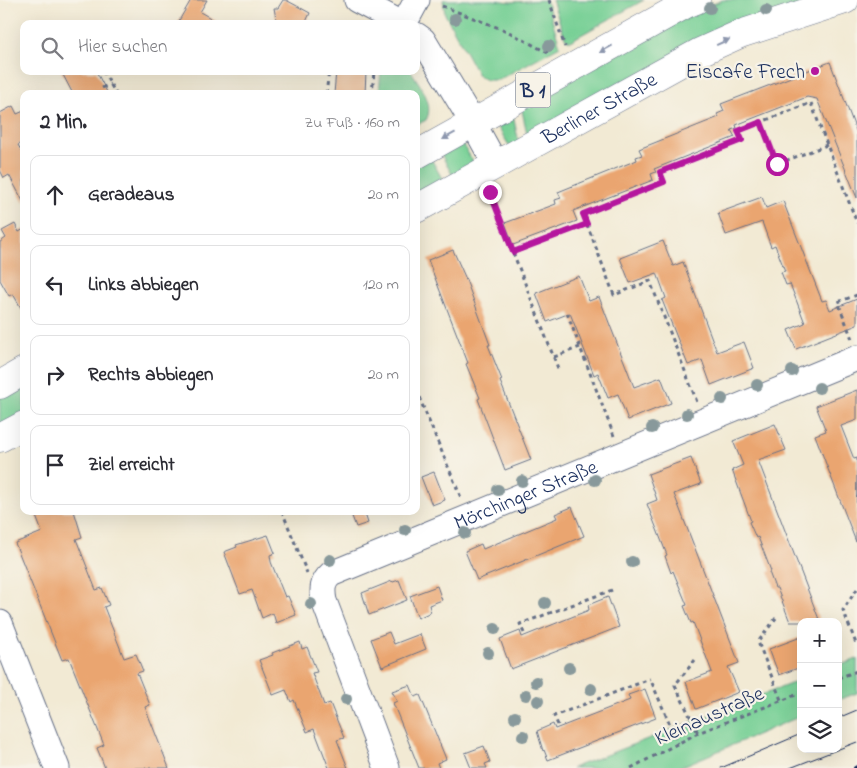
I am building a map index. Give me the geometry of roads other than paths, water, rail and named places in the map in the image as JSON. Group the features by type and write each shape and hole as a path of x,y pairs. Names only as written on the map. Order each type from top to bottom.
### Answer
{"main road":[{"name":"B 1","path":"420,152 696,0"},
{"name":"Berliner Straße","path":"420,207 719,43 740,34 845,0"},
{"path":"0,384 20,373"},
{"path":"0,438 20,427"}],"street":[{"path":"356,0 395,20"},
{"path":"405,20 417,0"},
{"path":"420,38 473,123 496,165"},
{"name":"Mörchinger Straße","path":"387,768 324,602 322,593 324,581 331,574 855,349"},
{"path":"0,623 58,768"}],"tram line":[{"path":"842,716 857,710"},
{"path":"721,768 797,736"},
{"path":"790,768 857,742"}],"place":[{"name":"Eiscafe Frech","path":"815,71"}]}
